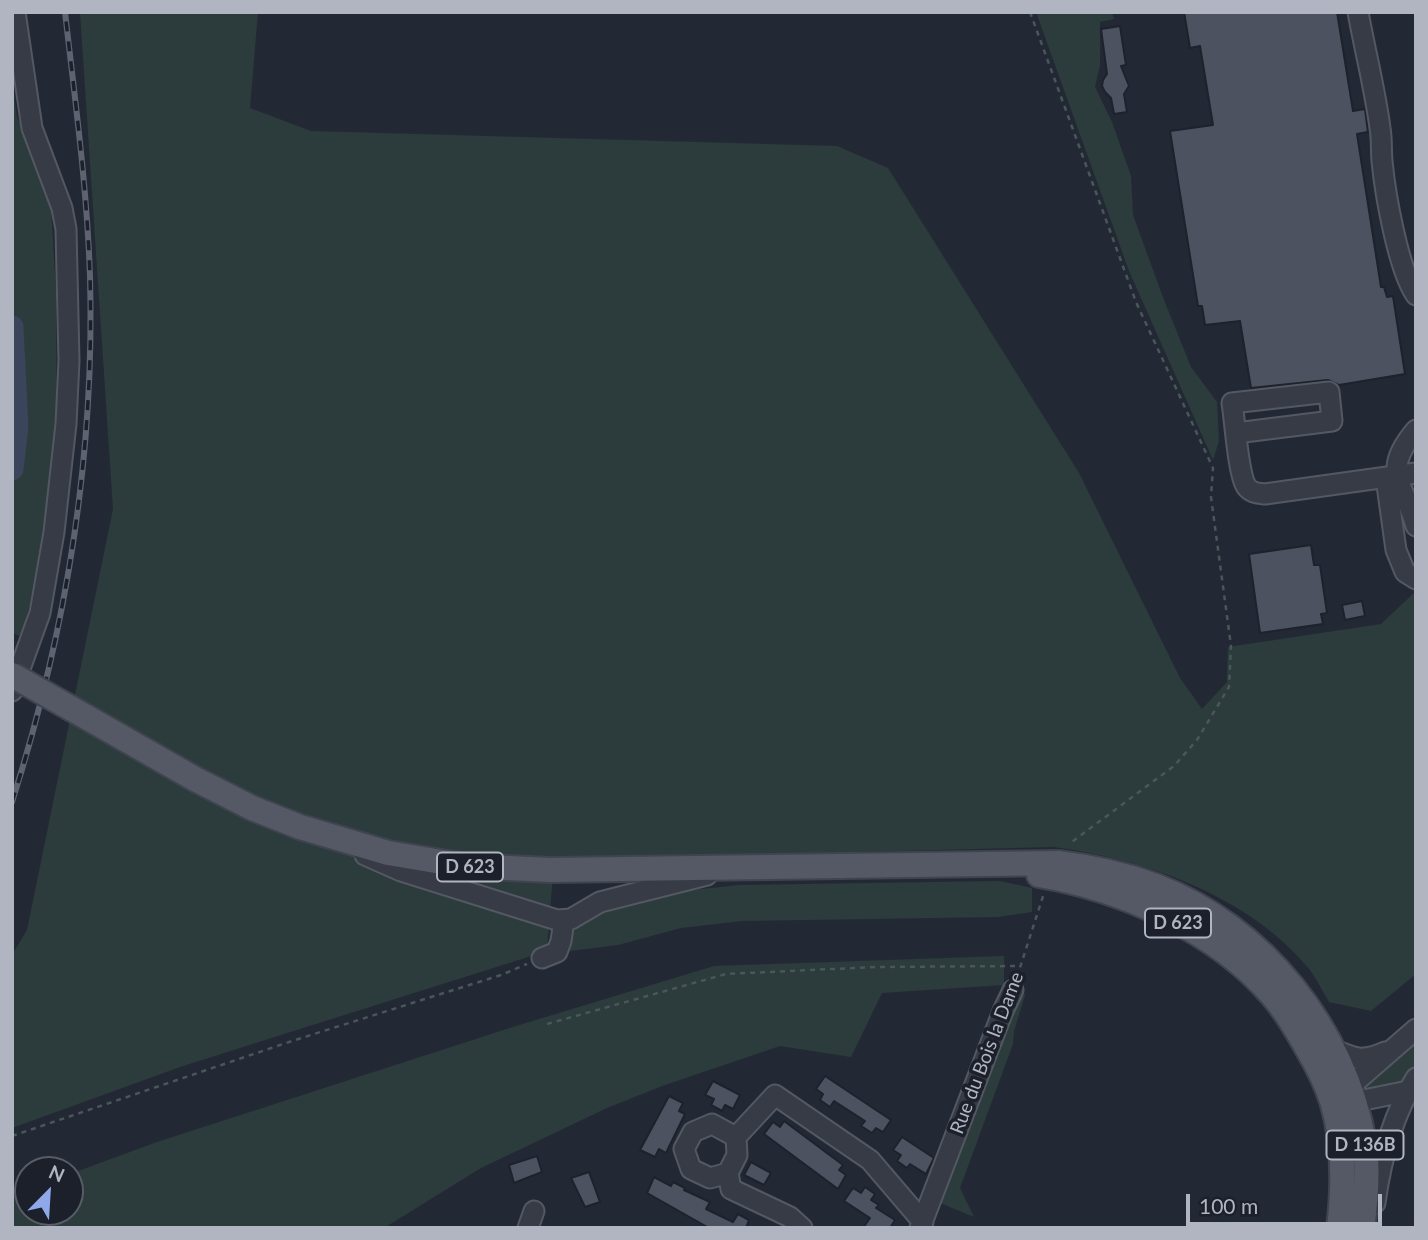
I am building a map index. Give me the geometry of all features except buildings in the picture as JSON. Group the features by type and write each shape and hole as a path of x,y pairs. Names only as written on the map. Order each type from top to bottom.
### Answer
{"main road":[{"name":"D 623","path":"12,674 195,779 252,808 300,827 388,853 465,866 551,870 945,864 1054,870 1092,867 1156,886 1213,915 1253,945 1290,983 1313,1014 1333,1049 1345,1097"},
{"name":"D 623","path":"1054,870 1088,886 1149,907 1201,936 1239,962 1272,995 1296,1028 1321,1072 1345,1097"},
{"name":"D 136B","path":"1345,1097 1365,1145 1366,1220"},
{"name":"D 136B","path":"1339,1228 1345,1097"}],"street":[{"path":"12,691 40,613 54,532 69,362 66,229 62,208 32,128 15,12"},
{"path":"1358,12 1376,100 1382,161 1400,255 1409,285 1416,295"},
{"path":"1236,433 1332,421 1329,392 1232,403 1236,433 1244,483 1255,493 1404,478"},
{"path":"1415,521 1398,457 1416,430"},
{"path":"1404,478 1396,550 1405,572 1416,579"},
{"path":"300,827 401,871 557,920 571,919 600,902 658,886 743,868"},
{"path":"542,958 557,952 564,920"},
{"name":"Rue du Bois la Dame","path":"921,1225 1013,990"},
{"path":"1345,1097 1416,1029"},
{"path":"1333,1049 1359,1059 1370,1059 1399,1046"},
{"name":"D 136B","path":"1345,1097 1412,1084"},
{"name":"D 136B","path":"1366,1220 1382,1156 1412,1084"},
{"path":"802,1228 790,1217 731,1189 728,1173 737,1155 736,1137 775,1095 870,1160 921,1225"},
{"path":"728,1173 710,1178 691,1169 684,1149 693,1132 712,1124 736,1137"}],"path":[{"path":"1030,12 1136,302 1213,468 1211,497 1231,646 1230,687 1198,740 1174,766 1065,847 1054,870"},
{"name":"Rue du Bois la Dame","path":"1013,990 1054,870"},
{"path":"12,1136 292,1041 501,975 542,958"},
{"path":"547,1024 726,974 875,967 1021,966"}],"shaded area":[{"path":"80,12 258,12 250,108 311,131 837,146 888,168 1079,473 1180,678 1202,709 1227,682 1228,647 1381,624 1416,591 1416,974 1371,1011 1329,1002 1310,970 1285,944 1257,921 1226,902 1193,885 1158,872 1123,861 1053,847 554,860 547,951 183,1066 12,1128 12,955 27,930 113,509"},
{"path":"1036,12 1112,12 1114,19 1100,22 1100,65 1095,87 1112,122 1131,176 1133,215 1164,300 1191,367 1217,402 1219,441 1213,460 1129,271"},
{"path":"12,81 17,117 50,188 56,293 57,447 30,604 21,636 12,633"},
{"path":"1000,881 1032,888 1032,912 998,917 742,921 681,928 618,945 570,951 572,929 593,912 654,894 739,885"},
{"path":"1004,956 1004,985 882,993 851,1057 780,1046 662,1086 607,1108 481,1168 384,1228 12,1228 12,1195 14,1226 84,1226 84,1169 157,1142 516,1026 714,966"},
{"path":"1026,992 1014,1031 1013,1044 960,1188 974,1217 938,1202 1007,1015"},
{"path":"1416,1042 1416,1068 1408,1082 1361,1094 1360,1090"}],"waterway":[{"path":"12,327 17,427 12,469"}],"railway":[{"path":"12,802 48,673 62,608 82,476 88,409 90,276 80,144 65,12"}]}
